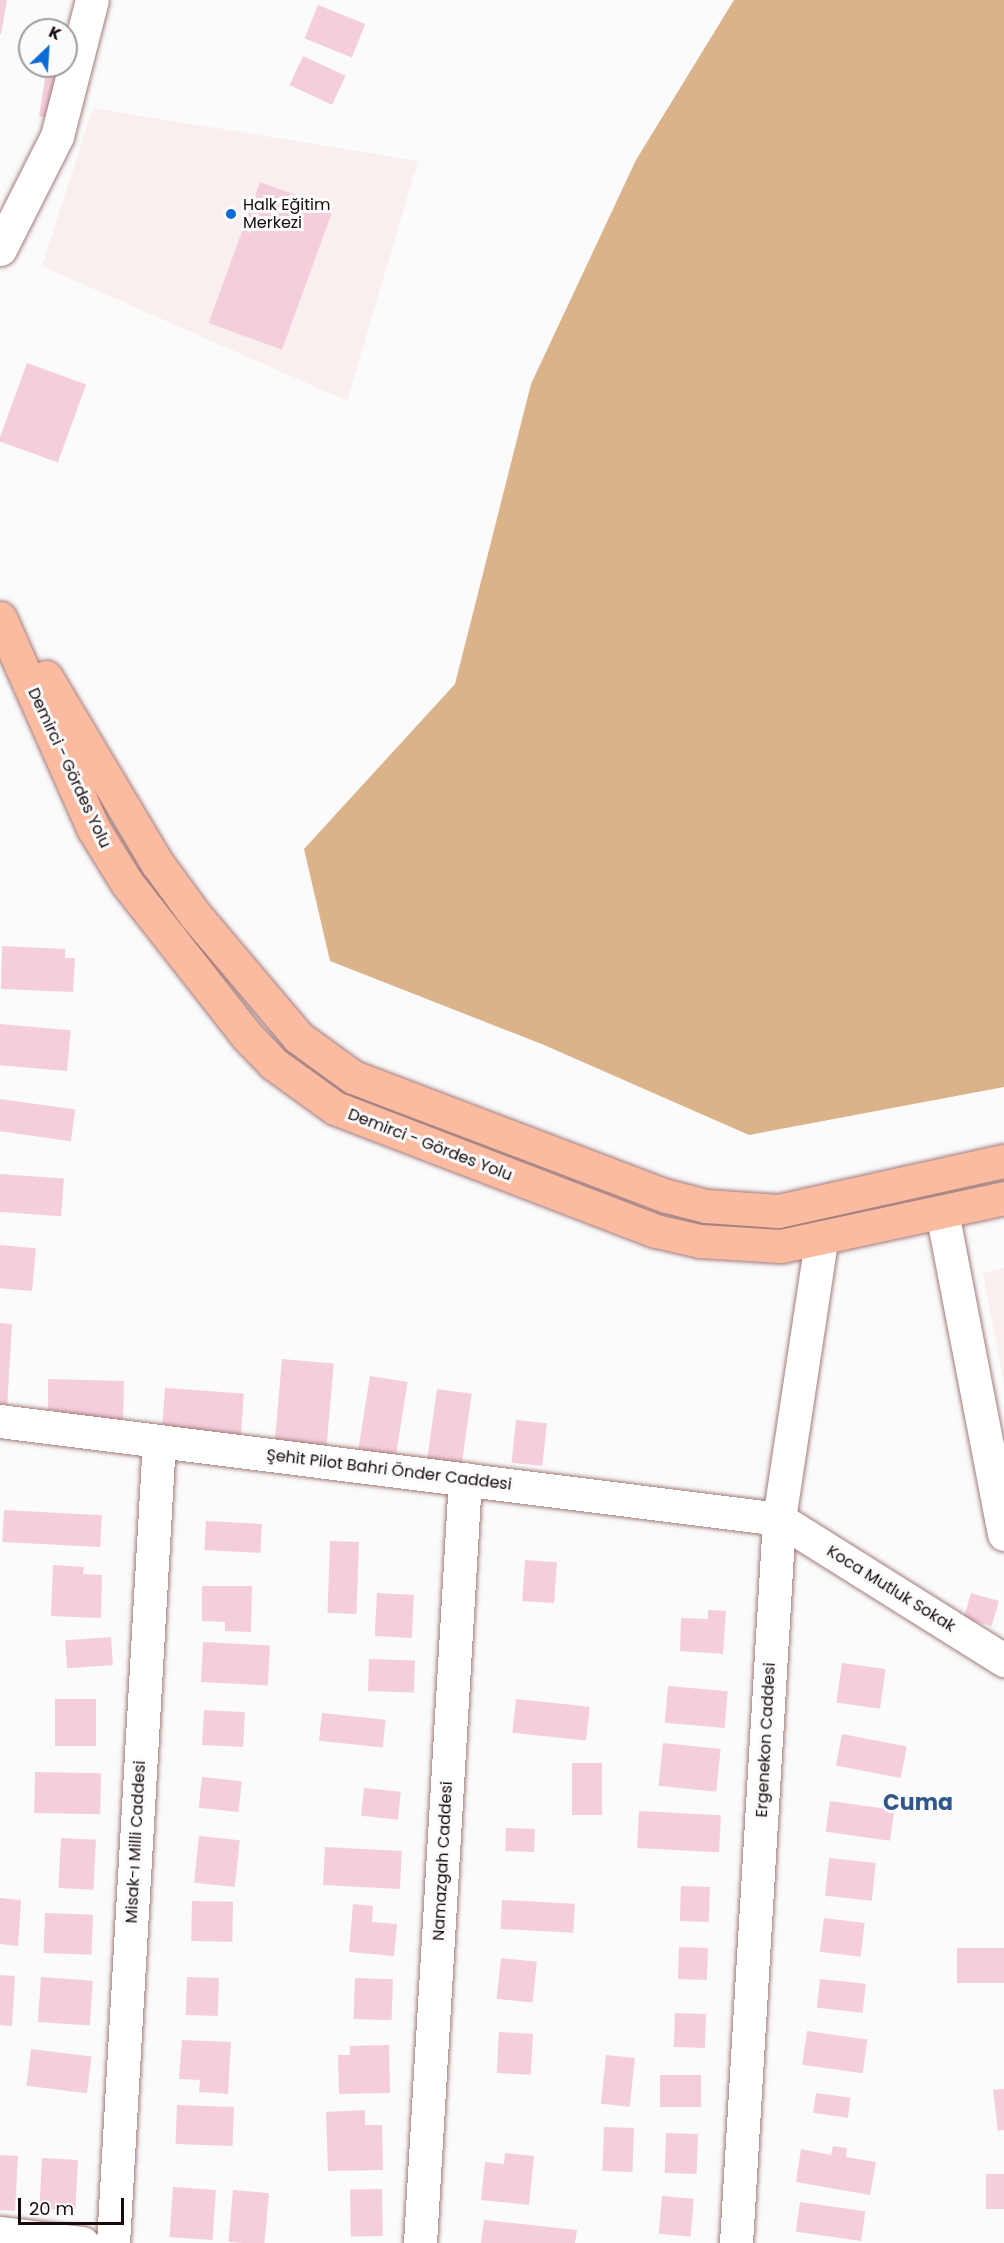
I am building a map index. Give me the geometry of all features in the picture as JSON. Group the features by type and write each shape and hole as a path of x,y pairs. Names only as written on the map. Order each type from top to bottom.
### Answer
{"main road":[{"name":"Demirci - Gördes Yolu","path":"0,600 158,864 195,915 298,1037 353,1077 656,1192 706,1206 778,1211 1004,1161"},
{"name":"Demirci - Gördes Yolu","path":"0,618 93,828 128,883 246,1035 303,1087 369,1125 656,1231 740,1246 821,1240 1004,1198"}],"street":[{"path":"0,249 57,136 92,0"},
{"path":"942,1212 1004,1534"},
{"name":"Ergenekon Caddesi","path":"736,2243 779,1519 821,1240"},
{"name":"Şehit Pilot Bahri Önder Caddesi","path":"0,1421 779,1519"},
{"name":"Misak-ı Milli Caddesi","path":"112,2243 159,1441"},
{"name":"Namazgah Caddesi","path":"420,2243 465,1479"},
{"name":"Koca Mutluk Sokak","path":"779,1519 1004,1660"},
{"path":"0,2234 82,2243"}],"shaded area":[{"path":"734,0 1004,0 1004,1087 749,1135 544,1045 330,961 304,849 455,684 531,384 636,160"},
{"name":"Halk Eğitim Merkezi","path":"93,108 418,161 347,401 42,266"},
{"path":"1004,1268 1004,1385 983,1273"}],"building":[{"path":"0,0 7,0 1,34 0,34"},
{"path":"318,5 365,24 352,57 305,38"},
{"path":"303,56 346,76 332,105 289,85"},
{"path":"45,78 57,78 51,118 39,116"},
{"path":"260,182 333,209 282,350 209,323"},
{"path":"27,363 86,385 58,463 0,441"},
{"path":"2,946 65,949 65,958 75,958 73,992 1,989"},
{"path":"0,1024 71,1030 67,1071 0,1065"},
{"path":"0,1099 75,1110 71,1141 0,1131"},
{"path":"0,1174 64,1178 61,1216 0,1212"},
{"path":"0,1245 36,1248 32,1291 0,1288"},
{"path":"0,1323 12,1324 7,1408 0,1407"},
{"path":"282,1359 334,1364 326,1447 275,1443"},
{"path":"370,1376 408,1382 395,1458 358,1452"},
{"path":"48,1379 124,1381 123,1425 55,1423 55,1410 48,1410"},
{"path":"165,1388 244,1394 241,1434 162,1429"},
{"path":"437,1389 472,1394 462,1465 427,1460"},
{"path":"516,1420 547,1423 542,1466 512,1463"},
{"path":"4,1510 102,1515 100,1547 2,1542"},
{"path":"206,1521 262,1524 260,1553 204,1550"},
{"path":"330,1541 359,1542 356,1614 327,1613"},
{"path":"525,1560 557,1562 554,1603 522,1601"},
{"path":"53,1565 84,1567 83,1574 102,1575 101,1618 51,1616"},
{"path":"202,1586 252,1586 251,1632 225,1631 225,1622 202,1621"},
{"path":"377,1593 414,1595 412,1638 375,1636"},
{"path":"971,1593 999,1601 992,1626 964,1618"},
{"path":"708,1610 726,1611 723,1654 680,1651 681,1618 708,1619"},
{"path":"111,1637 113,1665 67,1668 65,1640"},
{"path":"203,1642 270,1646 268,1685 201,1682"},
{"path":"369,1659 415,1661 414,1693 368,1691"},
{"path":"842,1663 886,1669 880,1709 836,1703"},
{"path":"668,1686 728,1691 725,1728 665,1723"},
{"path":"55,1699 96,1699 96,1746 55,1746"},
{"path":"516,1699 590,1707 586,1741 512,1733"},
{"path":"204,1710 245,1712 243,1747 202,1745"},
{"path":"322,1713 386,1720 383,1748 319,1741"},
{"path":"842,1734 907,1747 901,1778 836,1765"},
{"path":"663,1743 721,1749 716,1792 659,1786"},
{"path":"572,1763 602,1763 602,1815 572,1815"},
{"path":"35,1772 101,1773 100,1814 34,1813"},
{"path":"202,1777 242,1781 239,1812 199,1808"},
{"path":"364,1788 401,1792 398,1820 361,1816"},
{"path":"830,1801 894,1810 890,1841 826,1832"},
{"path":"639,1811 721,1815 719,1852 637,1848"},
{"path":"506,1828 535,1829 534,1852 505,1851"},
{"path":"199,1836 240,1840 235,1887 194,1883"},
{"path":"61,1838 96,1840 93,1890 58,1888"},
{"path":"325,1847 402,1851 400,1889 323,1885"},
{"path":"829,1858 876,1863 872,1901 825,1896"},
{"path":"681,1886 710,1887 709,1922 680,1921"},
{"path":"0,1898 21,1900 18,1946 0,1944"},
{"path":"502,1900 575,1904 573,1933 500,1929"},
{"path":"192,1901 233,1902 232,1942 191,1941"},
{"path":"353,1904 373,1906 372,1922 397,1924 394,1956 349,1952"},
{"path":"45,1913 93,1915 92,1955 44,1953"},
{"path":"824,1918 865,1923 861,1957 820,1952"},
{"path":"679,1947 708,1948 707,1980 678,1979"},
{"path":"957,1948 1004,1948 1004,1983 957,1983"},
{"path":"501,1958 537,1962 533,2003 497,1999"},
{"path":"0,1975 15,1976 12,2026 0,2025"},
{"path":"41,1977 93,1981 90,2026 38,2022"},
{"path":"187,1977 219,1978 218,2016 186,2015"},
{"path":"355,1978 393,1979 392,2020 354,2019"},
{"path":"820,1979 866,1984 863,2013 817,2008"},
{"path":"675,2013 706,2014 705,2048 674,2047"},
{"path":"807,2031 867,2039 863,2073 802,2065"},
{"path":"499,2032 533,2034 531,2075 497,2073"},
{"path":"182,2040 231,2042 228,2094 199,2092 200,2080 179,2079"},
{"path":"389,2045 390,2093 339,2094 338,2055 350,2055 350,2046"},
{"path":"31,2049 92,2056 87,2093 26,2086"},
{"path":"606,2055 635,2058 630,2107 601,2104"},
{"path":"660,2075 701,2075 701,2107 660,2107"},
{"path":"1004,2089 1004,2130 998,2131 993,2090"},
{"path":"816,2093 851,2098 848,2118 813,2113"},
{"path":"177,2105 234,2107 233,2146 176,2144"},
{"path":"365,2110 365,2125 382,2125 383,2170 328,2171 326,2112"},
{"path":"604,2127 634,2128 632,2172 602,2171"},
{"path":"666,2133 698,2134 697,2174 665,2173"},
{"path":"833,2146 847,2148 846,2157 876,2162 870,2195 796,2182 801,2149 831,2155"},
{"path":"505,2153 534,2156 529,2205 481,2200 485,2162 504,2164"},
{"path":"0,2155 18,2156 15,2211 0,2210"},
{"path":"42,2158 78,2160 75,2211 39,2209"},
{"path":"986,2174 1004,2174 1004,2209 986,2209"},
{"path":"173,2187 216,2190 212,2240 170,2237"},
{"path":"382,2189 383,2236 351,2237 350,2190"},
{"path":"233,2190 269,2193 265,2243 228,2242"},
{"path":"662,2196 694,2199 691,2237 659,2234"},
{"path":"800,2202 865,2211 861,2241 796,2232"},
{"path":"484,2220 577,2230 575,2243 481,2243"}],"place":[{"name":"Halk Eğitim Merkezi","path":"231,214"}],"district":[{"name":"Cuma","path":"918,1803"}]}
